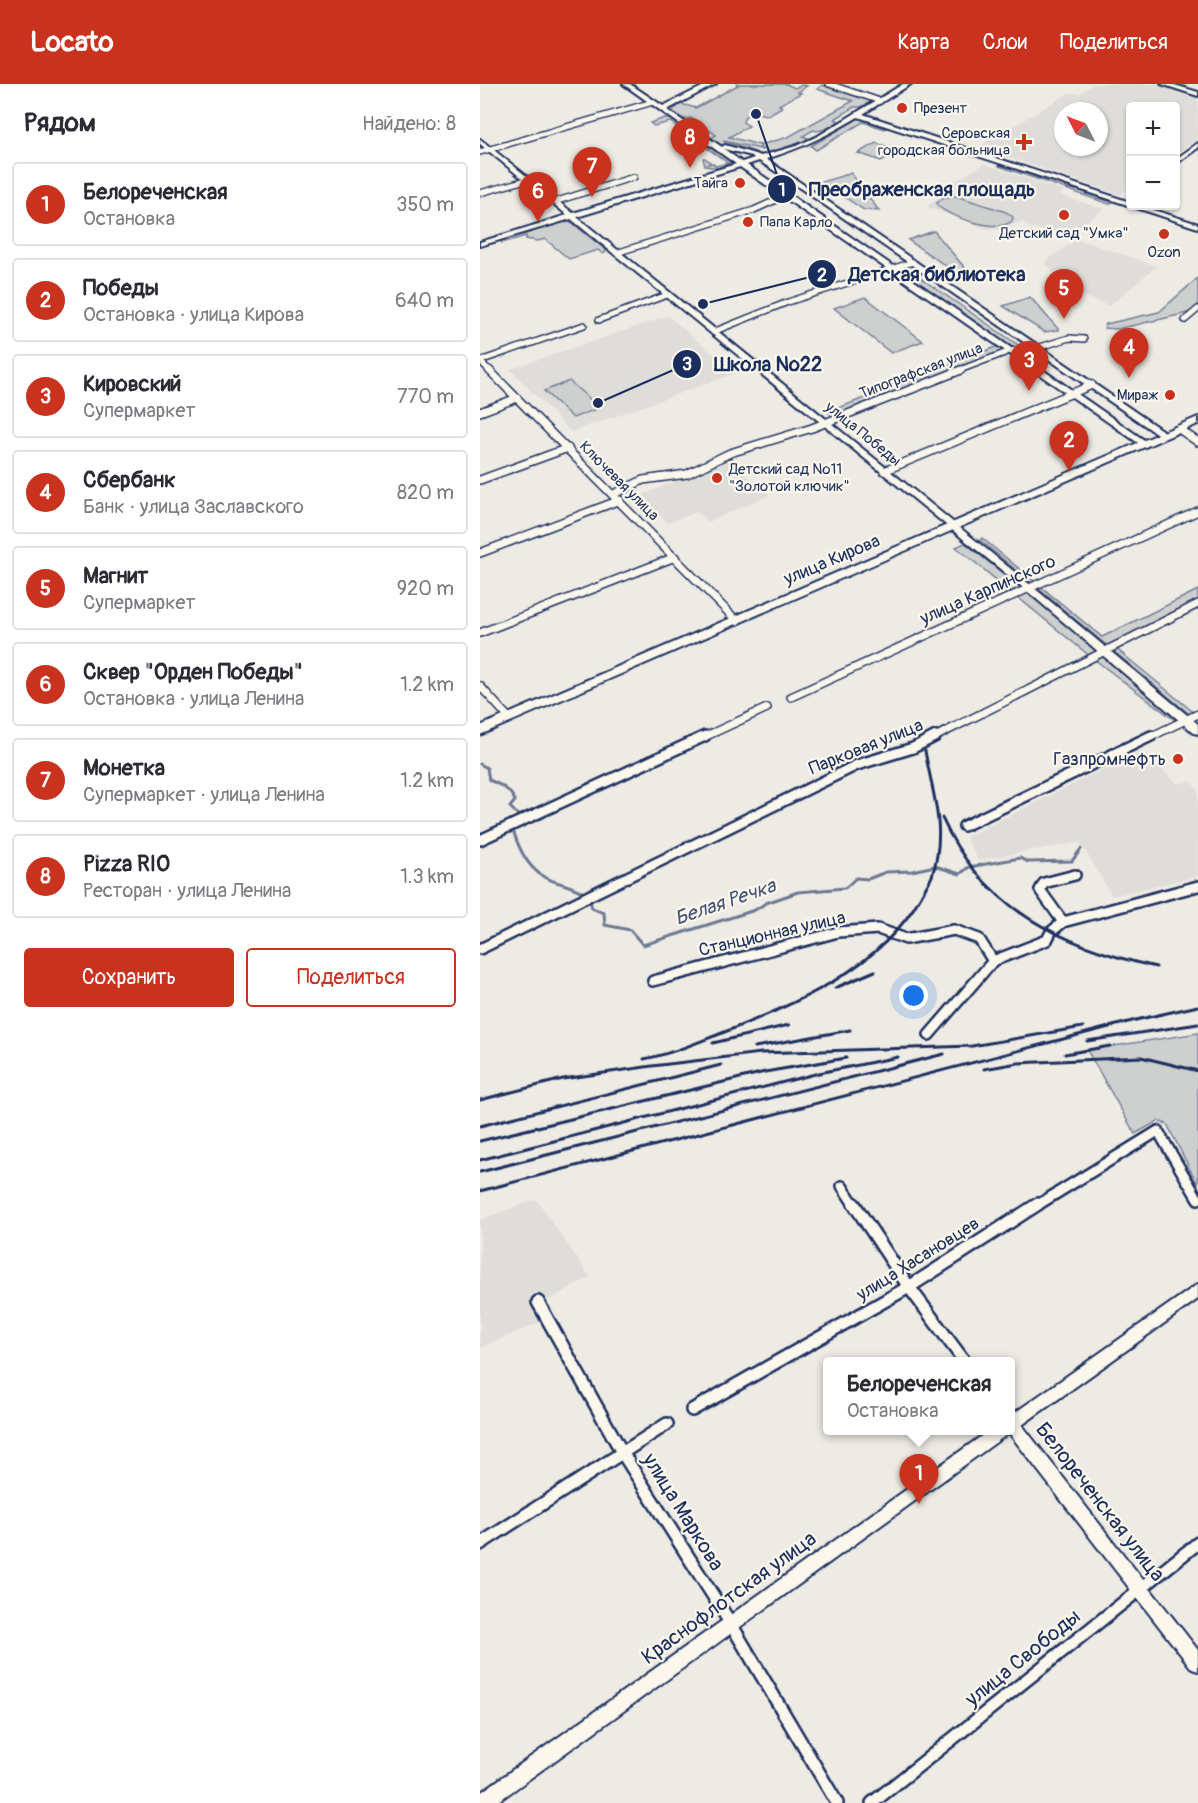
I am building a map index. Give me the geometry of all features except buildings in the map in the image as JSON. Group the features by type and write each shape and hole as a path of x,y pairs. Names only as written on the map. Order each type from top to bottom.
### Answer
{"main road":[{"name":"улица Кирова","path":"480,730 737,621 1198,420"}],"street":[{"path":"626,84 1144,444"},
{"path":"663,109 713,84"},
{"path":"829,84 880,101"},
{"path":"480,244 812,141 908,84"},
{"path":"1164,84 1198,94"},
{"path":"480,152 653,102"},
{"path":"857,114 1126,203"},
{"name":"улица Победы","path":"480,141 1030,589 1198,730"},
{"path":"716,145 754,155 1163,435"},
{"path":"1180,159 1198,145"},
{"path":"554,202 634,177"},
{"path":"480,193 526,180"},
{"path":"616,253 754,210 787,195"},
{"path":"1149,210 1198,226"},
{"path":"713,332 790,302 913,262"},
{"path":"599,320 667,295"},
{"path":"1185,320 1198,309"},
{"path":"480,361 584,325"},
{"name":"Типографская улица","path":"480,554 617,497 643,480 687,474 730,453 825,423 1010,351 1037,348 1069,338 1084,339"},
{"name":"Ключевая улица","path":"480,361 617,497 737,621"},
{"path":"884,471 1092,385"},
{"path":"480,411 517,398"},
{"path":"1179,429 1198,442"},
{"path":"480,480 568,448"},
{"name":"улица Карпинского","path":"791,697 1198,511"},
{"path":"480,633 675,558"},
{"name":"Парковая улица","path":"480,949 857,765 913,748 1198,604"},
{"path":"480,686 509,718"},
{"path":"480,840 767,708"},
{"path":"964,826 1198,714"},
{"path":"1063,922 1040,890 1044,883 1075,874"},
{"path":"929,1035 993,961 1047,940 1051,932 1063,922 1198,886"},
{"name":"Станционная улица","path":"653,981 838,932 878,929 906,939 954,930 979,939 993,961"},
{"name":"улица Хасановцев","path":"692,1410 909,1287 1122,1150 1158,1131 1198,1199"},
{"path":"842,1186 909,1287 961,1357"},
{"name":"Краснофлотская улица","path":"1015,1421 1198,1291"},
{"name":"улица Маркова","path":"538,1302 623,1454 731,1624 837,1803"},
{"path":"480,1544 668,1424"},
{"name":"Белореченская улица","path":"1015,1432 1141,1588 1198,1663"},
{"name":"Краснофлотская улица","path":"481,1803 995,1435"},
{"name":"улица Свободы","path":"872,1803 1198,1543"}],"shaded area":[{"path":"736,84 786,84 795,88 802,85 807,86 798,92 801,93 779,105 782,107 768,115 756,113 745,116 743,122 749,126 729,137 760,145 760,149 723,141 755,153 720,145 711,138 716,135 691,118 682,119 672,111 681,104 696,108 738,85"},
{"name":"Серовская городская больница","path":"1094,84 1160,84 1198,95 1198,138 1180,151 1180,102 1126,102 1126,190 1120,195 978,147 1069,93 1079,94"},
{"path":"822,85 872,101 861,107 854,107 835,119 839,121 820,131 813,130 803,136 808,138 804,141 769,153 765,149 761,150 760,145 788,137 853,101 817,89"},
{"path":"665,118 675,121 732,162 718,168 705,166 703,158 710,162 708,164 712,163 716,166 728,163 670,122 654,126 650,123"},
{"path":"859,118 888,127 885,129 863,122 816,150 811,146"},
{"path":"876,143 900,151 881,161 858,153"},
{"path":"984,164 1064,191 1059,195 1103,209 1066,238 1026,226 1023,221 1002,229 988,229 927,207 960,178"},
{"path":"1002,164 1064,185 1066,188 1114,201 1109,204 999,166"},
{"path":"851,173 879,211 864,210 822,182"},
{"path":"956,196 1006,212 1013,217 1012,221 1005,224 986,225 963,219 938,206 937,203 944,197"},
{"path":"564,221 571,222 607,251 603,254 598,250 569,259 545,239 538,241 526,239 526,236 502,243 500,241"},
{"path":"934,231 974,279 968,281 908,240"},
{"path":"1077,239 1157,266 1109,306 1076,293 1044,262"},
{"path":"903,266 1021,347 836,419 828,412 1001,345 893,269"},
{"path":"1198,278 1198,306 1192,312 1118,329 1104,328 1106,324 1159,312"},
{"path":"865,297 923,341 891,353 834,308"},
{"path":"1030,297 1059,330 1044,332 1003,306"},
{"path":"668,316 736,373 571,432 510,369"},
{"path":"569,381 599,408 573,418 544,391"},
{"name":"Детский сад №11 \"Золотой ключик\"","path":"728,460 770,495 708,522 697,512 668,523 640,496"},
{"path":"982,538 1102,637 1198,590 1198,604 1113,646 1197,715 1188,713 980,540"},
{"path":"965,543 1094,646 1183,722 1180,724 1091,657 956,547"},
{"path":"1141,751 1178,784 1191,781 1198,791 1198,876 1112,896 1080,842 978,860 966,837"},
{"path":"1198,1033 1198,1185 1167,1124 1158,1121 1135,1134 1087,1050"},
{"path":"536,1199 590,1277 547,1301 554,1316 480,1348 480,1220"}],"waterway":[{"name":"Белая Речка","path":"480,764 487,768 489,780 511,793 515,801 510,807 518,815 515,820"},
{"name":"Белая Речка","path":"512,826 521,850 536,871 584,894 592,908 604,913 605,925 630,930 643,945 755,910 766,903 798,892 845,888 856,878 868,879 886,872 912,871 935,866 960,874 969,867 1020,858 1028,862 1072,861 1081,849"}],"railway":[{"path":"644,1059 693,1044 750,1022 806,996 860,964 904,922 932,876 938,843 935,798 925,751"},
{"path":"942,818 959,850 980,877 1003,900 1030,919 1058,935 1089,948 1156,967"},
{"path":"835,988 875,971"},
{"path":"480,1191 1136,1020 1198,1006"},
{"path":"1087,1041 1198,1024"},
{"path":"713,1043 789,1025"},
{"path":"480,1100 563,1079 652,1066 761,1053 972,1046 1083,1027"},
{"path":"755,1047 850,1030"},
{"path":"1065,1054 1110,1046"},
{"path":"480,1172 944,1054"},
{"path":"480,1160 819,1073 898,1057"},
{"path":"984,1069 1018,1063 1141,1057 1198,1071"},
{"path":"480,1141 765,1072 846,1058"},
{"path":"480,1126 721,1065"}],"place":[{"name":"Презент","path":"902,108"},
{"name":"Преображенская площадь","path":"756,114"},
{"name":"Серовская городская больница","path":"1024,142"},
{"name":"Pizza RIO","path":"690,168"},
{"name":"Тайга","path":"740,183"},
{"name":"Монетка","path":"592,197"},
{"name":"Детский сад \"Умка\"","path":"1064,215"},
{"name":"Сквер \"Орден Победы\"","path":"538,222"},
{"name":"Папа Карло","path":"748,222"},
{"name":"Ozon","path":"1164,234"},
{"name":"Детская библиотека","path":"703,304"},
{"name":"Магнит","path":"1064,319"},
{"name":"Сбербанк","path":"1129,378"},
{"name":"Кировский","path":"1029,391"},
{"name":"Мираж","path":"1170,395"},
{"name":"Школа №22","path":"598,403"},
{"name":"Победы","path":"1069,471"},
{"name":"Детский сад №11 \"Золотой ключик\"","path":"717,478"},
{"name":"Газпромнефть","path":"1178,759"},
{"name":"Белореченская","path":"919,1504"}]}
